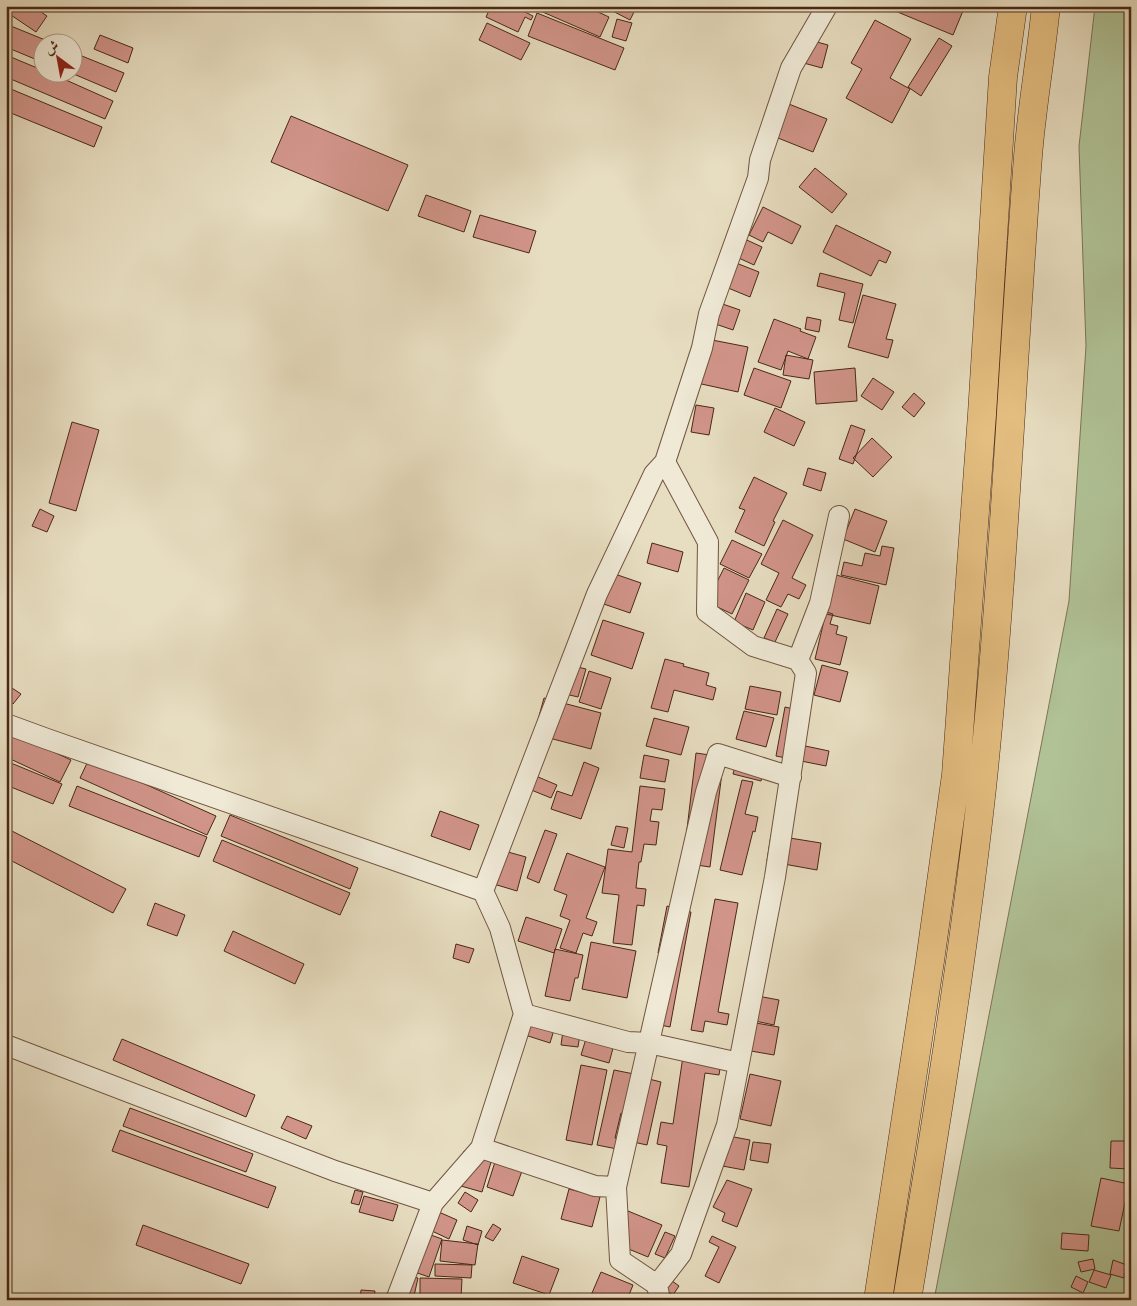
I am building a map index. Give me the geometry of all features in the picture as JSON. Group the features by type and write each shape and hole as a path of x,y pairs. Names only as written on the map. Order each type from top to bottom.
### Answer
{"highway":[{"path":"1003,6 1004,77"},
{"path":"878,1300 930,961 956,775 1004,77 1012,6"},
{"path":"906,1300 950,1042 982,788 1012,408 1029,151 1046,6"}],"street":[{"path":"396,1300 433,1203 480,1148 524,1014 500,928 483,891 597,594 654,474 665,462 702,348 709,314 758,178 760,160 791,68 827,6"},
{"path":"665,462 708,542 707,612 753,646 798,660 806,673 791,777 775,877 727,1124 681,1254 659,1292 620,1260 616,1187 706,792 718,754 791,777"},
{"path":"798,660 820,603 839,516"},
{"path":"6,724 483,891"},
{"path":"524,1014 628,1042 648,1044 739,1063"},
{"path":"6,1046 334,1171 433,1203"},
{"path":"480,1148 595,1186 616,1187"}],"green space":[{"path":"1095,6 1131,6 1131,1300 934,1300 1069,601 1086,346 1079,146"}],"building":[{"path":"13,6 32,6 47,16 36,32 8,13"},
{"path":"491,6 513,6 533,16 531,20 525,17 518,32 486,17"},
{"path":"529,6 585,6 609,17 600,37"},
{"path":"603,6 637,6 630,20"},
{"path":"888,6 965,6 953,35 888,8"},
{"path":"537,13 624,48 615,70 528,36"},
{"path":"617,19 632,23 626,41 612,37"},
{"path":"875,20 911,39 890,78 910,89 892,123 846,98 862,69 851,63"},
{"path":"487,23 530,43 521,60 479,40"},
{"path":"6,24 32,35 32,58 6,47"},
{"path":"100,35 133,48 128,63 94,49"},
{"path":"939,38 952,46 921,96 908,87"},
{"path":"806,39 828,45 822,68 800,62"},
{"path":"6,55 32,66 32,82 70,82 113,101 105,119 6,77"},
{"path":"82,56 124,73 116,92 82,78"},
{"path":"6,87 102,127 94,147 6,111"},
{"path":"776,99 827,119 813,152 763,132"},
{"path":"291,116 408,165 388,211 271,162"},
{"path":"815,168 847,194 832,213 799,187"},
{"path":"426,195 471,211 464,232 418,216"},
{"path":"763,207 801,226 792,244 768,232 763,242 749,235"},
{"path":"480,215 536,231 529,253 473,237"},
{"path":"836,225 891,252 886,263 879,260 871,276 823,252"},
{"path":"738,236 762,247 754,265 730,254"},
{"path":"726,259 759,272 750,297 716,283"},
{"path":"820,273 863,284 853,323 839,320 845,293 817,286"},
{"path":"863,295 896,304 886,339 893,340 888,358 848,347"},
{"path":"711,300 740,310 733,330 704,320"},
{"path":"807,317 821,320 819,332 805,329"},
{"path":"774,319 816,337 808,359 788,351 781,370 758,362"},
{"path":"707,339 748,347 738,392 697,383"},
{"path":"786,355 813,360 809,379 783,375"},
{"path":"754,368 791,381 781,408 744,395"},
{"path":"855,368 857,401 816,404 814,372"},
{"path":"873,378 894,392 882,410 861,396"},
{"path":"914,393 925,403 914,417 902,407"},
{"path":"696,405 714,408 709,435 691,432"},
{"path":"775,408 805,422 794,446 764,432"},
{"path":"72,422 99,430 76,511 49,503"},
{"path":"851,425 865,430 853,464 839,459"},
{"path":"872,438 892,457 873,477 853,458"},
{"path":"808,468 826,473 821,491 803,485"},
{"path":"754,477 787,493 773,521 775,522 764,546 735,532 745,510 739,508"},
{"path":"40,509 54,516 47,532 32,526"},
{"path":"855,509 887,521 875,552 843,539"},
{"path":"783,520 813,535 792,578 806,585 799,599 788,594 781,607 766,600 779,573 761,564"},
{"path":"732,540 762,554 749,578 720,564"},
{"path":"652,543 683,552 678,572 647,563"},
{"path":"882,546 894,548 886,585 841,575 844,562 862,566 865,553 880,556"},
{"path":"724,568 749,580 732,614 707,602"},
{"path":"606,571 641,583 630,613 595,601"},
{"path":"832,574 879,586 870,624 822,613"},
{"path":"746,593 765,602 753,630 734,622"},
{"path":"777,609 788,614 775,642 764,638"},
{"path":"826,612 833,614 830,624 838,626 836,634 847,637 840,665 815,659"},
{"path":"603,620 644,633 632,669 591,655"},
{"path":"665,659 709,673 706,685 716,688 713,700 674,690 668,712 651,708"},
{"path":"565,664 586,669 578,697 557,692"},
{"path":"822,665 848,672 840,702 814,695"},
{"path":"589,671 611,678 601,709 579,702"},
{"path":"750,686 781,692 777,715 745,709"},
{"path":"12,688 21,694 13,704 6,699"},
{"path":"544,698 601,713 591,749 534,734"},
{"path":"785,707 798,710 791,743 829,751 826,766 776,756"},
{"path":"744,711 774,718 766,747 736,739"},
{"path":"654,718 689,727 681,755 646,746"},
{"path":"6,730 71,760 60,782 6,757"},
{"path":"696,753 724,757 710,867 683,863"},
{"path":"644,755 669,760 665,782 640,778"},
{"path":"89,759 216,816 207,835 80,778"},
{"path":"6,761 62,784 53,804 6,785"},
{"path":"584,762 599,768 581,819 551,809 557,791 572,796"},
{"path":"736,762 764,769 761,781 733,774"},
{"path":"524,771 557,785 551,798 519,785"},
{"path":"742,780 753,782 745,814 758,817 742,875 720,870"},
{"path":"77,786 207,837 199,857 69,806"},
{"path":"640,786 665,789 662,810 652,809 650,821 659,822 656,845 644,844 641,862 639,862 636,888 646,889 644,906 637,905 632,945 613,943 619,895 602,893 608,849 632,852"},
{"path":"440,811 479,825 470,850 431,836"},
{"path":"230,815 358,868 350,889 221,836"},
{"path":"616,826 628,828 624,848 611,845"},
{"path":"6,828 126,889 113,913 6,858"},
{"path":"545,830 557,834 539,883 527,878"},
{"path":"771,835 821,843 817,870 767,861"},
{"path":"222,840 350,893 340,915 213,861"},
{"path":"497,849 526,857 517,891 487,882"},
{"path":"567,853 605,867 586,918 597,922 592,936 583,933 576,953 560,948 570,920 560,916 567,895 554,890"},
{"path":"715,899 738,903 718,1012 729,1014 727,1025 705,1021 703,1032 691,1030"},
{"path":"155,903 185,915 177,936 147,925"},
{"path":"667,906 691,912 670,1027 646,1022 668,954 658,953"},
{"path":"526,917 562,929 554,953 518,941"},
{"path":"233,931 304,964 295,984 224,951"},
{"path":"591,942 636,951 627,998 582,989"},
{"path":"456,944 474,949 469,963 453,958"},
{"path":"555,949 583,955 570,1001 545,996"},
{"path":"747,994 779,1000 774,1025 741,1018"},
{"path":"532,1012 557,1020 550,1043 525,1035"},
{"path":"750,1022 779,1027 774,1055 745,1050"},
{"path":"564,1024 581,1027 578,1047 561,1045"},
{"path":"589,1029 616,1037 609,1063 581,1055"},
{"path":"122,1039 255,1095 246,1117 113,1060"},
{"path":"683,1056 721,1062 719,1075 705,1073 689,1187 661,1183 667,1146 657,1144 661,1122 673,1124"},
{"path":"581,1065 607,1070 592,1145 566,1140"},
{"path":"614,1070 634,1074 617,1149 597,1145"},
{"path":"750,1074 781,1081 771,1126 740,1119"},
{"path":"633,1075 661,1082 647,1145 615,1138 621,1113 624,1114"},
{"path":"130,1108 253,1154 246,1172 123,1126"},
{"path":"287,1116 312,1126 306,1139 281,1128"},
{"path":"120,1130 276,1187 268,1208 112,1151"},
{"path":"723,1135 750,1140 744,1170 717,1165"},
{"path":"1111,1141 1130,1141 1129,1169 1110,1168"},
{"path":"753,1142 771,1144 768,1163 750,1160"},
{"path":"464,1151 492,1159 482,1192 454,1184"},
{"path":"495,1162 522,1171 513,1196 487,1187"},
{"path":"1101,1178 1129,1184 1119,1231 1091,1226"},
{"path":"727,1180 752,1189 737,1227 722,1221 725,1213 713,1207"},
{"path":"569,1189 600,1197 592,1227 561,1219"},
{"path":"355,1190 363,1192 359,1205 351,1203"},
{"path":"465,1192 478,1200 471,1212 458,1203"},
{"path":"364,1196 398,1205 393,1221 359,1212"},
{"path":"425,1206 457,1220 449,1239 417,1224"},
{"path":"628,1211 662,1225 648,1257 614,1243"},
{"path":"493,1224 501,1229 493,1241 485,1237"},
{"path":"143,1225 249,1264 241,1284 136,1245"},
{"path":"467,1226 482,1231 478,1245 463,1240"},
{"path":"417,1230 442,1239 429,1277 403,1268"},
{"path":"665,1232 675,1236 665,1258 655,1254"},
{"path":"1062,1233 1089,1235 1088,1251 1061,1249"},
{"path":"712,1236 736,1247 719,1283 705,1276 719,1247 709,1242"},
{"path":"442,1240 478,1244 475,1265 440,1261"},
{"path":"522,1256 559,1269 549,1295 513,1283"},
{"path":"1093,1259 1095,1269 1081,1272 1078,1262"},
{"path":"1113,1260 1127,1265 1124,1278 1110,1274"},
{"path":"435,1264 472,1265 471,1278 435,1276"},
{"path":"1094,1270 1111,1275 1106,1288 1089,1282"},
{"path":"601,1272 633,1285 627,1300 589,1300"},
{"path":"660,1272 679,1286 673,1295 653,1282"},
{"path":"407,1276 418,1278 414,1296 404,1294"},
{"path":"1076,1276 1088,1282 1083,1293 1071,1287"},
{"path":"420,1278 462,1279 461,1298 420,1297"},
{"path":"361,1290 375,1291 374,1300 360,1300"}]}
